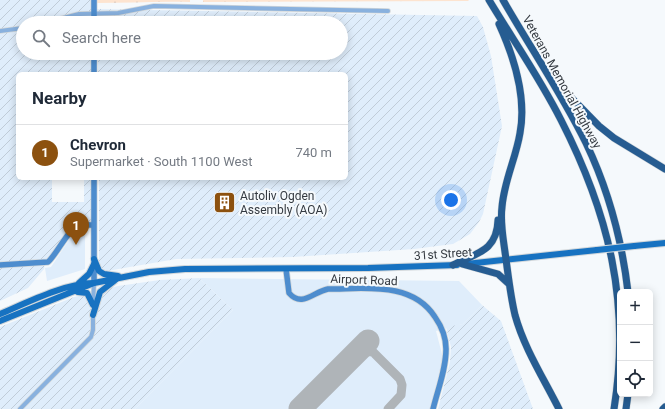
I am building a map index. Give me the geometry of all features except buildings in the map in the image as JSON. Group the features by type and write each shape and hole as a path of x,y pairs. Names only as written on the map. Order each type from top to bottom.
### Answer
{"highway":[{"path":"453,265 481,252 492,244 497,233 500,200 521,132 521,102 517,73 509,47 489,0"},
{"name":"Veterans Memorial Highway","path":"489,0 560,118 581,161 604,221 610,246 618,297 619,364 614,409"},
{"name":"Veterans Memorial Highway","path":"503,0 586,143 600,175 620,244 628,289"},
{"path":"542,67 599,126 614,138 665,169"},
{"path":"504,191 501,222 509,284 516,316 559,409"},
{"path":"462,264 498,274 509,284"},
{"path":"626,409 628,397"}],"main road":[{"name":"31st Street","path":"120,277 168,270 375,268 453,265 665,243"},
{"path":"94,262 99,272 120,277"},
{"path":"77,285 90,274 94,262"},
{"path":"0,314 77,285 120,277"},
{"path":"93,316 100,292 120,277"},
{"path":"0,321 94,283"},
{"path":"74,292 88,293 93,304"}],"street":[{"path":"94,0 94,13"},
{"path":"71,16 94,13 118,13 154,6 388,11"},
{"path":"0,31 16,29"},
{"path":"94,60 94,72"},
{"path":"20,409 91,337 93,330 94,283 94,180"},
{"path":"0,265 48,262 58,251 72,229 79,225 94,225"},
{"name":"Airport Road","path":"286,269 289,293 298,300 304,300 321,290 328,289 385,289 402,292 425,305 440,325 446,348 445,362 433,409"}],"shaded area":[{"path":"0,0 91,0 91,16 16,16 16,60 91,60 91,72 16,72 16,180 52,180 52,202 84,202 84,180 91,180 91,223 80,223 71,227 52,258 45,262 44,269 28,288 0,301"},
{"path":"97,9 477,16 483,27 491,56 502,126 483,214 479,222 470,234 453,244 414,249 293,257 176,259 107,271 99,267 99,180 348,180 348,72 98,72 98,60 348,60 348,16 97,16"},
{"path":"75,231 85,231 85,269 47,281 45,268 51,267"},
{"path":"199,278 459,281 482,305 463,324 436,331 443,358 430,409 135,409 233,310"},
{"path":"199,278 233,310 135,409 0,409 0,327 74,297 118,286 160,280"},
{"path":"482,305 501,321 533,409 438,409 450,362 451,347 446,327 463,324"}],"green space":[{"path":"97,0 190,0 190,2 97,3"},
{"path":"203,0 468,0 469,1 203,2"}],"taxiway":[{"path":"353,355 362,351 373,352 400,379 402,385 401,395 388,409"}],"runway":[{"path":"300,409 368,341"}],"place":[{"name":"Autoliv Ogden Assembly (AOA)","path":"225,203"},
{"name":"Chevron","path":"76,245"}]}
